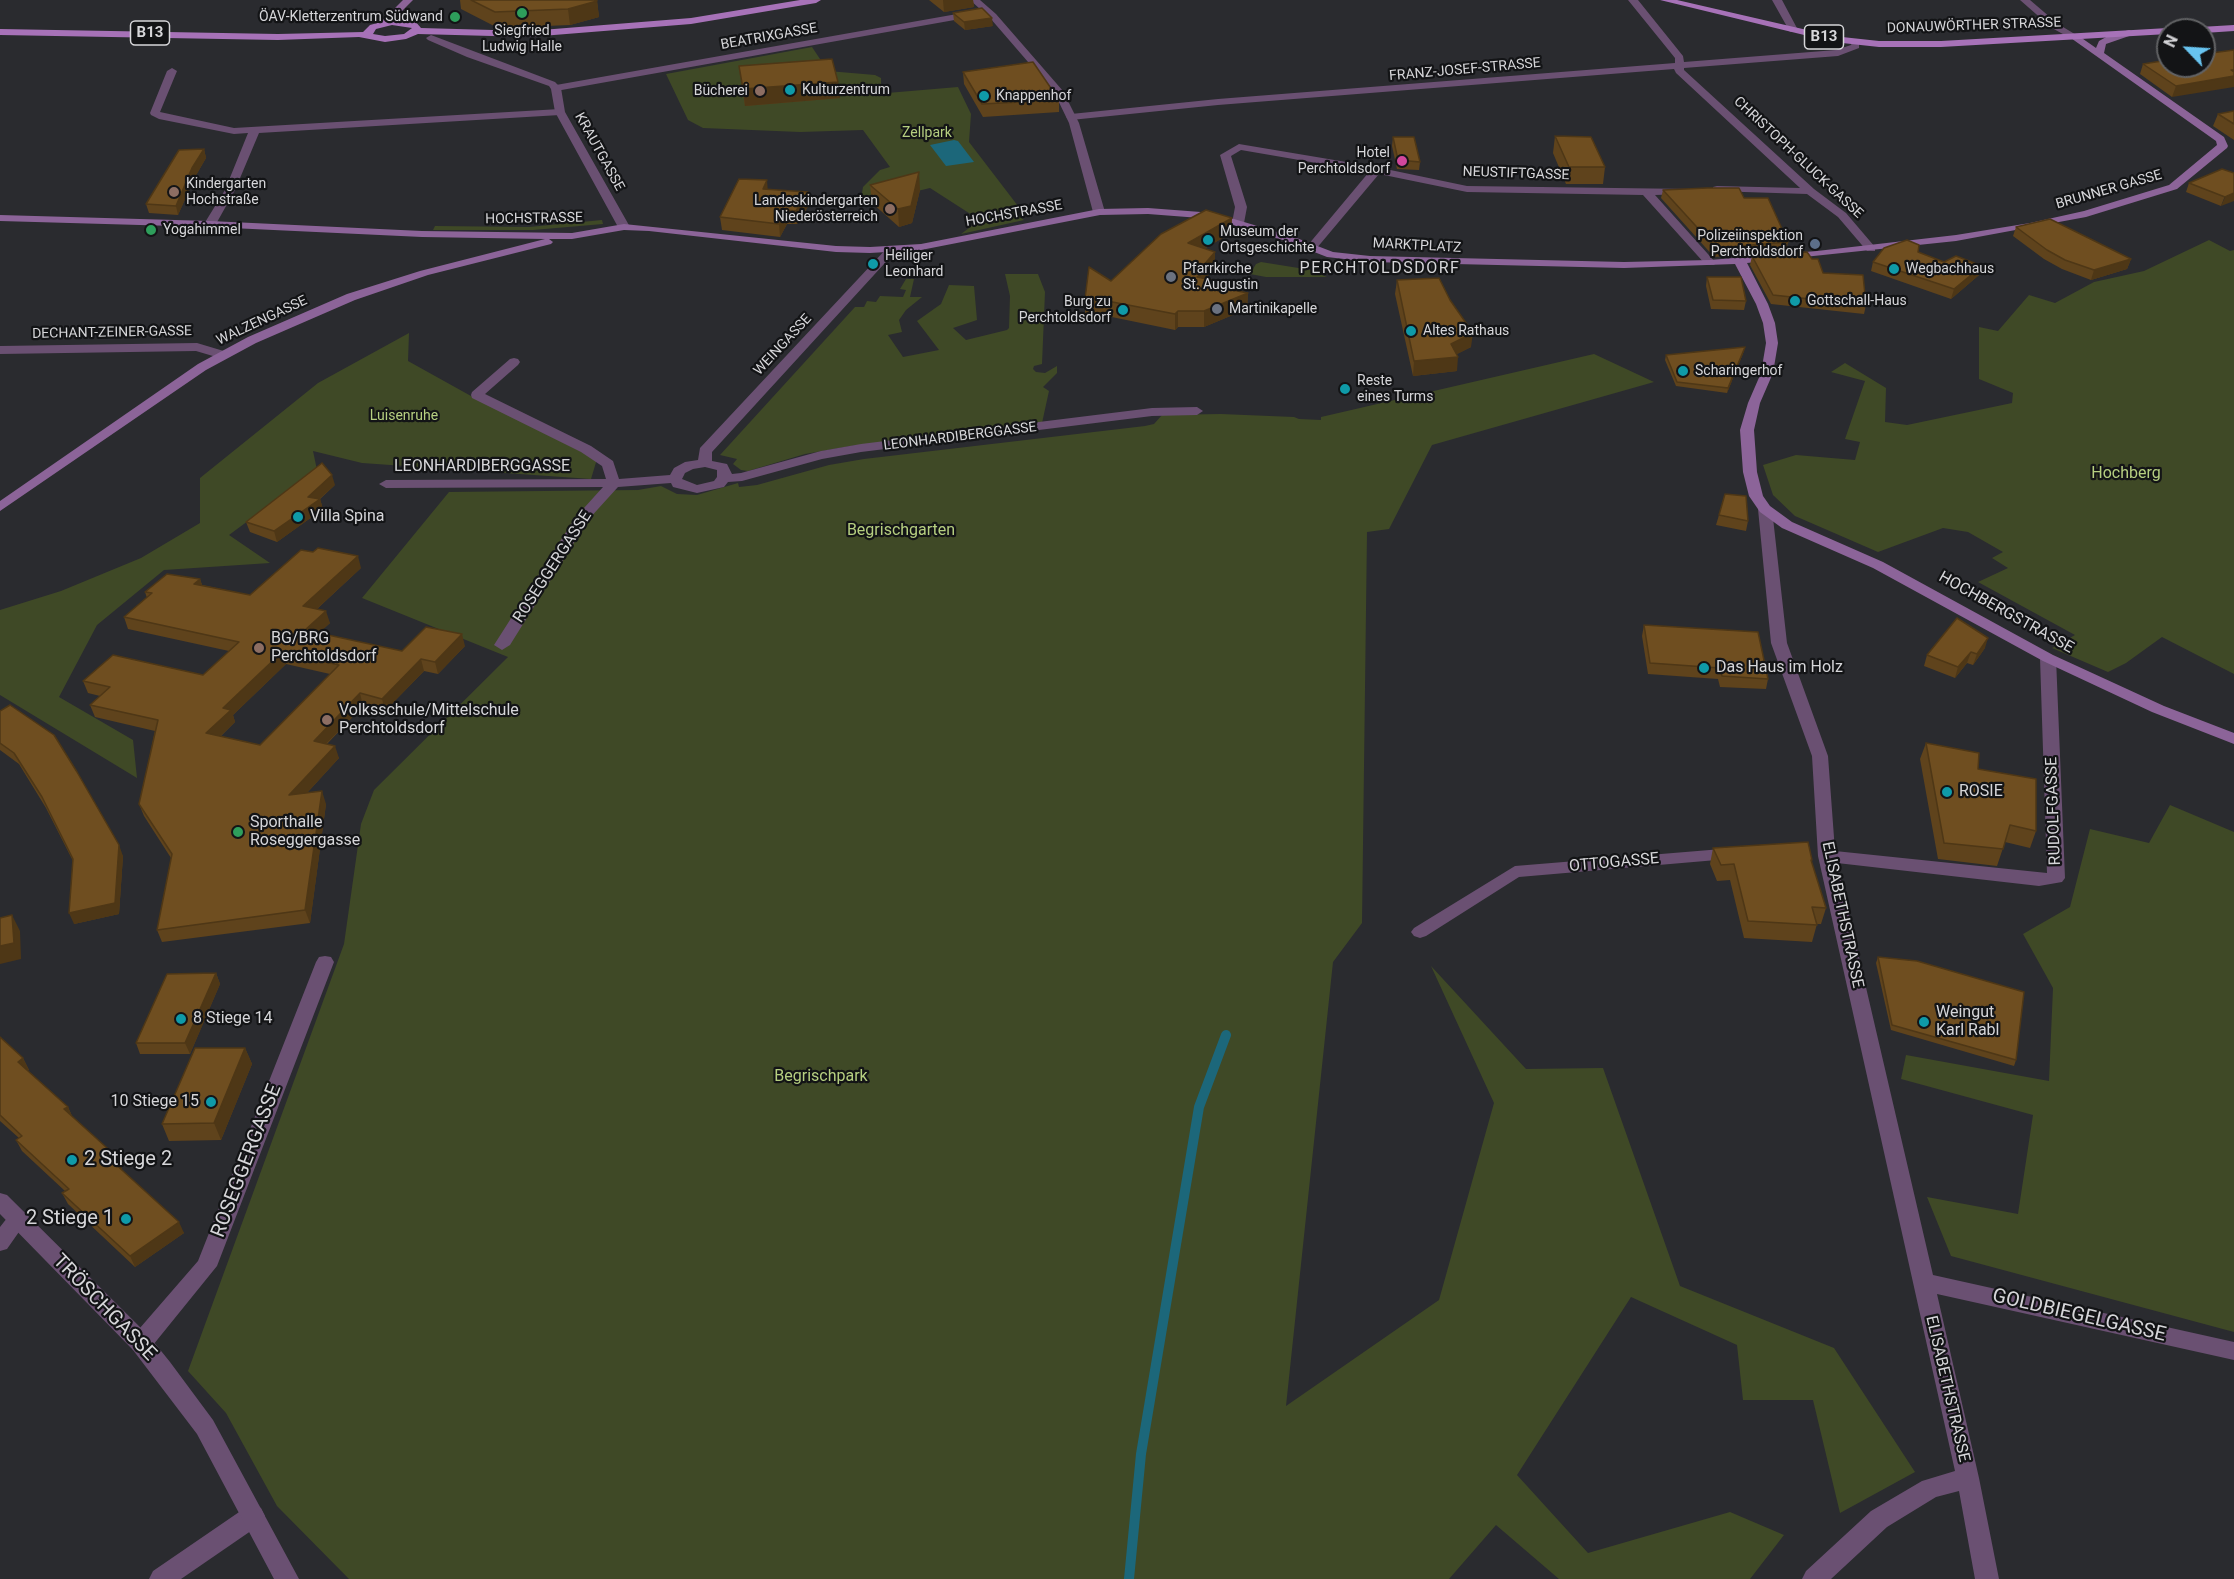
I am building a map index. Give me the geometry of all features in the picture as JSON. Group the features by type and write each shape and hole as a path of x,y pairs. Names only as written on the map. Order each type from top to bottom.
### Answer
{"main road":[{"name":"B13","path":"370,31 385,39 406,36 478,39 691,21 816,0"},
{"name":"DONAUWÖRTHER STRASSE","path":"1665,0 1793,30 1856,42 1932,44 2073,36"},
{"path":"406,2 405,14 408,22 417,26 416,31"},
{"path":"385,23 406,2"},
{"name":"B13","path":"0,32 299,36 370,31 385,23 408,22"},
{"path":"2216,29 2234,28"},
{"name":"B13","path":"406,36 416,31 529,34"},
{"name":"B13","path":"2073,36 2156,32"},
{"path":"2099,54 2102,43 2130,33"},
{"name":"BRUNNER GASSE","path":"1871,249 2030,226 2121,204 2173,187 2223,146 2220,140 2073,36"},
{"name":"MARKTPLATZ","path":"1100,212 1148,211 1214,216 1331,255 1438,262 1624,265 1710,263 1871,249"},
{"name":"HOCHSTRASSE","path":"0,218 210,224 411,234 572,236 624,228 704,233 836,249 891,250 921,247 1100,212"},
{"name":"WALZENGASSE","path":"0,507 223,355 351,297 424,273 572,236"},
{"name":"ELISABETHSTRASSE","path":"1739,260 1762,304 1769,323 1772,343 1767,373 1754,403 1747,430 1750,472 1756,496 1765,509"},
{"name":"HOCHBERGSTRASSE","path":"1765,509 1787,525 1878,565 2048,658 2158,709 2234,739"}],"street":[{"path":"975,0 987,10 1058,91 1071,117 1100,212"},
{"path":"1633,0 1680,58 1680,65"},
{"path":"1777,0 1793,30"},
{"path":"2025,0 2055,26 2073,36"},
{"name":"BEATRIXGASSE","path":"556,88 987,10"},
{"path":"431,38 470,55 545,80 556,88"},
{"name":"FRANZ-JOSEF-STRASSE","path":"1071,117 1218,102 1838,53 1856,46 1856,42"},
{"name":"CHRISTOPH-GLUCK-GASSE","path":"1680,65 1679,71 1810,191 1842,215 1871,249"},
{"path":"172,71 155,113 159,116 234,131 560,112"},
{"name":"KRAUTGASSE","path":"556,88 560,112 624,228"},
{"path":"210,224 230,190 255,129"},
{"name":"NEUSTIFTGASSE","path":"1238,223 1241,207 1226,155 1231,150 1249,147 1467,189 1646,192 1810,191"},
{"path":"1312,247 1376,170"},
{"path":"1646,192 1710,263"},
{"name":"WEINGASSE","path":"705,463 705,451 891,250"},
{"name":"DECHANT-ZEINER-GASSE","path":"0,350 197,347 223,355"},
{"name":"LEONHARDIBERGGASSE","path":"386,484 614,483 608,464 586,449 477,395 514,362"},
{"name":"LEONHARDIBERGGASSE","path":"675,479 678,484 686,488 697,489 719,484 724,478 742,477 821,455 861,448 1152,412 1197,411"},
{"path":"614,483 675,479 679,471 690,465 705,463 722,468 725,472 724,478"},
{"name":"ROSEGGERGASSE","path":"502,645 582,518 614,483"},
{"name":"ELISABETHSTRASSE","path":"1765,509 1779,643 1820,756 1822,851 1968,1478 1987,1579"},
{"name":"RUDOLFGASSE","path":"1822,851 2039,880 2056,878 2048,658"},
{"name":"OTTOGASSE","path":"1420,932 1515,872 1754,853"},
{"name":"ROSEGGERGASSE","path":"141,1343 207,1266 325,962"},
{"name":"TRÖSCHGASSE","path":"0,1201 141,1343 205,1427 287,1579"},
{"path":"0,1243 18,1219"},
{"name":"GOLDBIEGELGASSE","path":"1923,1282 2234,1351"},
{"path":"1814,1579 1879,1519 1930,1488 1968,1478"},
{"path":"161,1579 253,1516"}],"green space":[{"name":"Zellpark","path":"812,47 828,71 875,75 881,78 881,86 887,93 958,87 971,114 969,142 1018,206 1010,209 1024,220 961,234 973,225 972,215 930,188 860,205 863,187 880,170 890,167 863,130 800,132 703,128 688,120 666,74"},
{"path":"602,220 603,224 533,230 433,230 435,226 529,227"},
{"name":"Hochberg","path":"2209,240 2230,251 2234,250 2234,674 2162,637 2126,663 2108,672 2052,648 2075,635 1978,582 2008,568 1992,558 2003,552 1968,532 1943,528 1878,552 1795,516 1773,495 1763,465 1796,455 1855,460 1860,442 1845,439 1865,381 1831,372 1845,363 1886,388 1885,422 1907,425 2012,403 2013,393 1979,379 1979,327 1998,331 2029,295 2055,303 2094,282 2144,271"},
{"path":"1261,262 1311,270 1327,277 1266,277 1250,274 1256,264"},
{"path":"1005,274 1038,274 1045,292 1042,364 1034,366 1033,369 1036,372 1045,373 1057,366 1057,373 1043,387 1049,391 1042,423 851,446 805,454 748,471 741,470 733,464 737,459 720,455 855,307 864,307 867,301 876,302 880,296 903,297 906,290 900,289 906,279 914,279 910,297 922,297 906,310 899,320 902,332 888,335 903,357 939,350 917,321 941,304 949,285 974,286 977,320 953,328 966,340 1009,328 1010,296"},
{"name":"Luisenruhe","path":"409,333 408,361 471,396 597,459 591,479 362,463 313,451 317,470 229,535 270,563 164,570 97,625 59,697 133,740 137,778 0,695 0,610 61,591 141,558 200,523 200,478 318,383"},
{"name":"Begrischpark","path":"1594,354 1654,382 1432,445 1389,529 1367,532 1362,923 1333,962 1286,1406 1439,1300 1494,1103 1431,966 1526,1069 1603,1068 1680,1286 1834,1348 1915,1472 1840,1513 1813,1400 1743,1400 1737,1345 1631,1297 1517,1475 1588,1553 1730,1512 1784,1535 1750,1579 1559,1579 1496,1525 1449,1579 349,1579 277,1506 226,1413 188,1371 344,944 361,824 374,790 508,657 362,598 449,492 638,490 661,486 677,494 697,495 738,483 739,487 757,485 829,465 864,459 1145,426 1154,424 1162,415 1221,414 1321,420 1321,417"},
{"path":"2170,805 2234,832 2234,1332 1951,1256 1927,1197 2018,1214 2033,1115 1901,1079 1906,1055 2049,1081 2053,988 2023,934 2070,907 2090,829 2149,843"}],"water":[{"path":"958,141 974,162 946,166 930,145"}],"building":[{"path":"471,0 597,1 568,9 495,12"},
{"path":"982,8 992,18 964,22 953,13"},
{"path":"2234,50 2234,70 2231,70 2234,76 2176,86 2164,78 2216,78 2216,52"},
{"path":"832,59 838,82 743,89 739,66"},
{"path":"1033,62 1059,100 982,104 963,72"},
{"path":"2156,62 2156,73 2143,64"},
{"path":"2234,111 2234,124 2218,114"},
{"path":"1555,136 1591,137 1605,167 1569,167"},
{"path":"1393,137 1414,137 1420,162 1398,160"},
{"path":"204,149 192,168 176,206 146,204 179,150"},
{"path":"2222,169 2234,173 2234,193 2225,197 2189,183"},
{"path":"919,172 911,206 898,209 870,185"},
{"path":"739,179 767,180 763,189 808,192 796,211 786,210 779,224 720,217"},
{"path":"1739,188 1744,198 1768,198 1788,242 1716,248 1663,190"},
{"path":"1206,210 1232,218 1188,243 1215,252 1196,274 1200,275 1197,277 1236,285 1232,290 1248,293 1204,311 1178,311 1175,314 1102,300 1085,299 1089,267 1111,281 1161,234"},
{"path":"2050,219 2131,259 2094,270 2065,260 2016,227"},
{"path":"1907,240 1919,245 1918,252 1944,262 1956,256 1982,266 1954,289 1873,262 1884,248"},
{"path":"1807,252 1812,259 1818,259 1823,273 1863,275 1866,305 1773,295 1752,256"},
{"path":"1707,277 1741,277 1746,301 1713,300"},
{"path":"1439,278 1450,300 1473,333 1451,344 1458,357 1414,361 1397,280"},
{"path":"1745,347 1728,388 1677,382 1666,355"},
{"path":"322,463 332,475 308,497 320,499 274,531 246,522"},
{"path":"1725,494 1746,496 1748,521 1719,515"},
{"path":"318,548 358,556 303,606 326,611 305,630 402,651 426,627 462,634 435,662 421,659 382,699 360,693 314,741 335,746 289,795 322,791 305,910 157,930 172,854 139,804 158,720 90,705 110,687 83,681 113,655 203,675 239,642 124,617 152,593 145,592 167,574 200,579 194,584 250,595 301,550 313,552","holes":["282,652 339,665 260,745 206,733 231,710 223,708"]},
{"path":"1957,618 1988,638 1977,654 1971,652 1958,667 1927,655"},
{"name":"Das Haus im Holz","path":"1644,625 1758,632 1768,679 1722,676 1720,668 1650,663"},
{"path":"10,705 54,735 119,845 115,903 69,913 73,859 42,797 14,753 0,743 0,711"},
{"path":"1926,743 1979,753 1978,769 2036,779 2036,831 2010,825 2003,849 1944,843"},
{"path":"1808,842 1811,860 1826,908 1812,907 1817,925 1748,921 1734,864 1721,865 1713,848"},
{"path":"12,915 14,943 0,946 0,918"},
{"name":"Weingut Karl Rabl","path":"1878,957 1917,961 2024,992 2016,1060 1892,1025"},
{"name":"8 Stiege 14","path":"216,973 185,1043 136,1043 167,974"},
{"path":"0,1037 23,1058 18,1062 68,1107 64,1109 117,1157 112,1161 179,1222 130,1256 62,1193 69,1189 16,1140 22,1136 0,1115"},
{"path":"195,1048 245,1048 214,1123 162,1124"}],"waterway":[{"path":"1129,1579 1141,1454 1199,1107 1226,1035"}],"place":[{"name":"Siegfried Ludwig Halle","path":"522,13"},
{"name":"ÖAV-Kletterzentrum Südwand","path":"455,17"},
{"name":"Kulturzentrum","path":"790,90"},
{"name":"Bücherei","path":"760,91"},
{"name":"Knappenhof","path":"984,96"},
{"name":"Hotel Perchtoldsdorf","path":"1402,161"},
{"name":"Kindergarten Hochstraße","path":"174,192"},
{"name":"Landeskindergarten Niederösterreich","path":"890,209"},
{"name":"Yogahimmel","path":"151,230"},
{"name":"Museum der Ortsgeschichte","path":"1208,240"},
{"name":"Polizeiinspektion Perchtoldsdorf","path":"1815,244"},
{"name":"Heiliger Leonhard","path":"873,264"},
{"name":"Wegbachhaus","path":"1894,269"},
{"name":"Pfarrkirche St. Augustin","path":"1171,277"},
{"name":"Gottschall-Haus","path":"1795,301"},
{"name":"Martinikapelle","path":"1217,309"},
{"name":"Burg zu Perchtoldsdorf","path":"1123,310"},
{"name":"Altes Rathaus","path":"1411,331"},
{"name":"Scharingerhof","path":"1683,371"},
{"name":"Reste eines Turms","path":"1345,389"},
{"name":"Villa Spina","path":"298,517"},
{"name":"BG/BRG Perchtoldsdorf","path":"259,648"},
{"name":"Das Haus im Holz","path":"1704,668"},
{"name":"Volksschule/Mittelschule Perchtoldsdorf","path":"327,720"},
{"name":"ROSIE","path":"1947,792"},
{"name":"Sporthalle Roseggergasse","path":"238,832"},
{"name":"8 Stiege 14","path":"181,1019"},
{"name":"Weingut Karl Rabl","path":"1924,1022"},
{"name":"10 Stiege 15","path":"211,1102"},
{"name":"2 Stiege 2","path":"72,1160"},
{"name":"2 Stiege 1","path":"126,1219"}],"district":[{"name":"PERCHTOLDSDORF","path":"1380,269"}],"park label":[{"name":"Begrischgarten","path":"901,531"}]}
